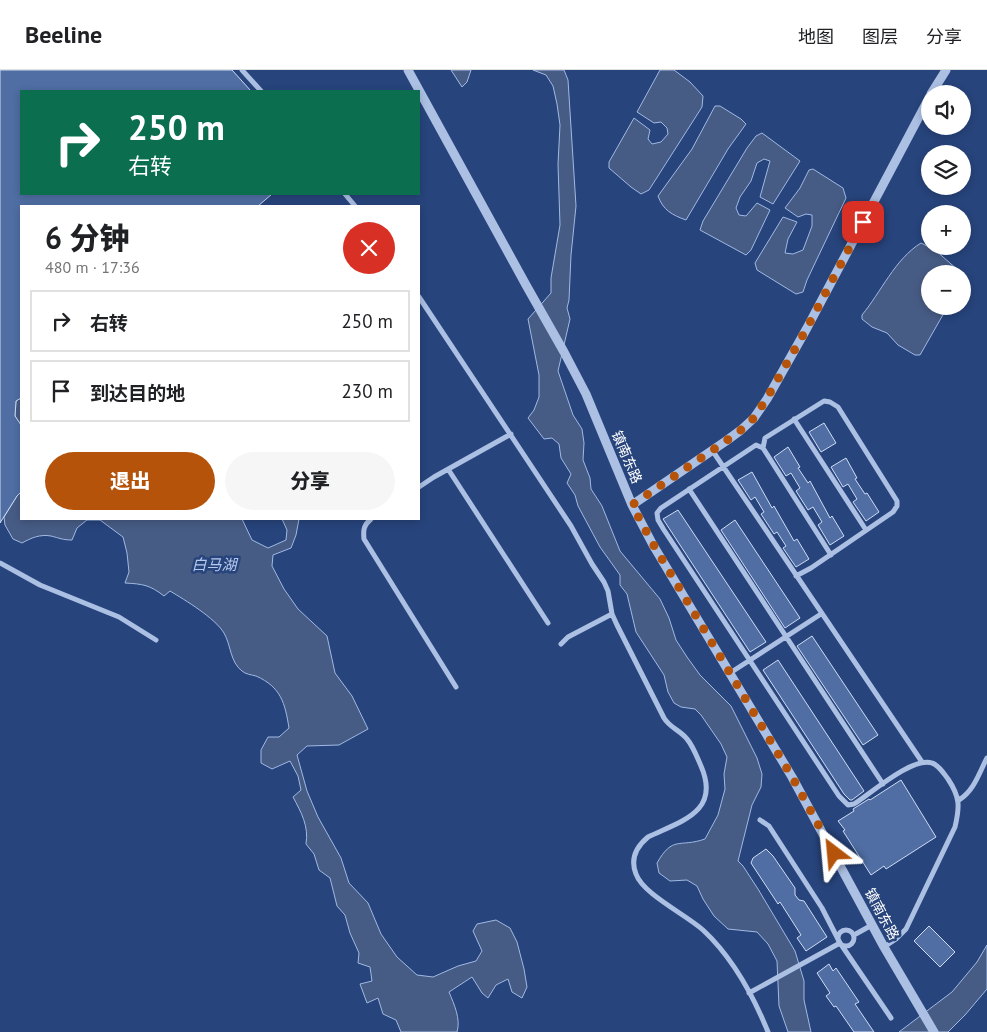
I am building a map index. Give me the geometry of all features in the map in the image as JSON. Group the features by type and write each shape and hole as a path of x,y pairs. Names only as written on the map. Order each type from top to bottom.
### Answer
{"street":[{"path":"242,70 260,90"},
{"name":"镇南东路","path":"408,70 419,90"},
{"path":"937,85 946,70"},
{"name":"镇南东路","path":"420,92 586,394 632,505 653,544 792,777 884,947 934,1032"},
{"path":"632,505 741,430 754,418 807,328 921,114"},
{"path":"346,195 354,205"},
{"path":"420,298 571,526 604,582 608,591 612,614 668,725 687,739 695,752 707,785 704,802 694,814 648,837 642,842 634,856 633,864 636,875 649,891 689,918 715,942 738,973 768,1032"},
{"path":"763,448 765,438 824,401 830,402 838,408 897,501 893,512 811,568 796,576"},
{"path":"794,420 866,530"},
{"path":"420,486 511,434"},
{"path":"830,554 763,448 756,445 661,508 658,513 658,520 839,796 848,805 854,804 911,766 922,762 931,763 940,769 954,788 959,800 959,812 955,827 906,929 884,947"},
{"path":"712,450 922,762"},
{"path":"448,469 548,624"},
{"path":"689,489 883,784"},
{"path":"370,520 365,525 363,531 364,539 456,687"},
{"path":"0,563 40,585 119,618 156,640"},
{"path":"561,644 568,637 612,614"},
{"path":"730,673 821,614"},
{"path":"959,800 971,790 987,758"},
{"path":"760,820 768,826 822,908 840,943 891,1018"},
{"path":"854,935 872,925"},
{"path":"848,930 854,935 854,942 850,945 844,946 838,938 842,931 848,930"},
{"path":"749,993 840,943"}],"water":[{"path":"451,70 471,70 467,82 462,87"},
{"path":"533,70 564,70 568,80 576,206 567,308 570,319 558,371 573,415 582,429 584,443 583,460 590,478 591,489 602,506 620,551 660,599 676,640 687,657 700,675 731,706 757,758 762,774 761,787 752,805 738,861 758,889 795,951 804,981 804,1000 811,1032 788,1032 779,1006 777,961 768,944 757,932 728,929 714,916 697,886 687,880 670,881 659,873 657,863 672,845 705,839 718,815 725,789 724,774 727,757 721,744 701,715 695,709 681,707 674,703 668,692 664,675 636,632 627,594 620,585 620,575 600,547 578,506 575,495 567,483 571,474 561,458 559,444 552,438 544,439 528,418 534,410 539,397 539,375 528,319 551,293 551,278 560,225 558,164 560,125 557,104 553,86 546,75"},
{"path":"660,70 674,70 690,82 703,96 702,107 649,190 641,194 609,168 609,162 634,118 650,130 648,139 652,144 661,142 668,134 667,128 661,122 654,123 637,112"},
{"path":"715,106 720,106 746,124 728,149 686,220 669,211 658,196 692,149"},
{"path":"762,133 800,161 773,204 760,197 770,161 764,159 757,163 751,181 740,197 736,208 739,215 746,216 757,203 770,210 751,250 746,255 700,230 703,221 747,148 756,136"},
{"path":"813,169 843,188 846,198 803,292 796,294 757,270 755,263 783,217 797,222 788,239 785,253 793,254 803,250 812,226 812,215 806,214 798,217 785,208 800,188 809,170"},
{"path":"921,243 921,255 941,255 952,265 921,265 921,315 943,315 920,355 915,355 898,345 887,333 872,327 862,319 862,315 896,267"},
{"path":"20,399 20,424 15,416 16,401"},
{"name":"白马湖","path":"20,493 20,520 87,520 77,528 72,540 43,536 22,543 13,539 5,525 4,517"},
{"name":"白马湖","path":"100,520 242,520 252,540 268,548 286,540 287,530 282,520 299,520 291,548 273,555 272,566 284,589 298,609 327,636 335,673 352,696 368,729 339,745 307,746 297,755 307,791 318,817 341,858 349,883 368,903 381,934 397,957 417,975 433,977 458,966 476,961 482,951 473,931 477,924 496,920 510,928 517,942 527,987 522,998 512,992 508,979 496,985 488,998 482,993 472,977 449,992 458,1017 457,1032 401,1032 396,1020 383,1014 378,998 367,1003 360,984 372,981 370,967 358,963 359,953 350,933 345,915 337,906 330,878 319,870 314,854 306,844 305,825 293,797 301,790 298,776 290,761 272,769 261,763 261,750 268,737 279,737 289,728 286,711 280,697 271,685 264,680 245,673 238,667 224,633 214,621 170,591 164,596 155,589 146,586 125,583 129,572 123,537"},
{"path":"987,945 987,989 948,1032 899,1032 952,992 977,962"}],"building":[{"path":"0,70 232,70 250,90 20,90 20,195 271,195 259,205 20,205 20,399 16,401 15,416 20,424 20,493 0,523"},
{"path":"824,423 836,443 821,452 809,432"},
{"path":"788,447 800,467 798,468 808,483 810,481 830,518 832,516 844,536 830,545 818,525 822,522 813,507 808,510 796,491 800,488 791,473 786,476 774,457"},
{"path":"846,458 857,478 855,479 879,512 866,521 853,502 857,499 848,484 843,487 831,467"},
{"path":"752,472 772,508 774,506 794,541 797,539 809,559 796,567 783,548 786,546 777,532 774,534 761,514 764,512 755,497 751,500 738,480"},
{"path":"678,510 766,642 750,652 663,519"},
{"path":"735,520 800,618 785,628 721,530"},
{"path":"812,636 878,735 863,745 797,646"},
{"path":"778,660 864,791 852,800 844,794 763,670"},
{"path":"901,780 936,837 886,869 884,866 871,875 838,821 854,811 853,809"},
{"path":"766,849 795,888 795,895 799,900 804,901 827,937 806,951 797,938 801,935 780,902 778,904 751,863 753,858"},
{"path":"929,926 955,952 940,967 914,941"},
{"path":"829,964 833,971 836,968 859,1002 855,1004 874,1032 854,1032 836,1006 834,1007 826,996 830,993 817,973"}],"route":[{"path":"834,853 792,777 691,609 632,505 726,441 754,418 807,328 863,222"}]}
